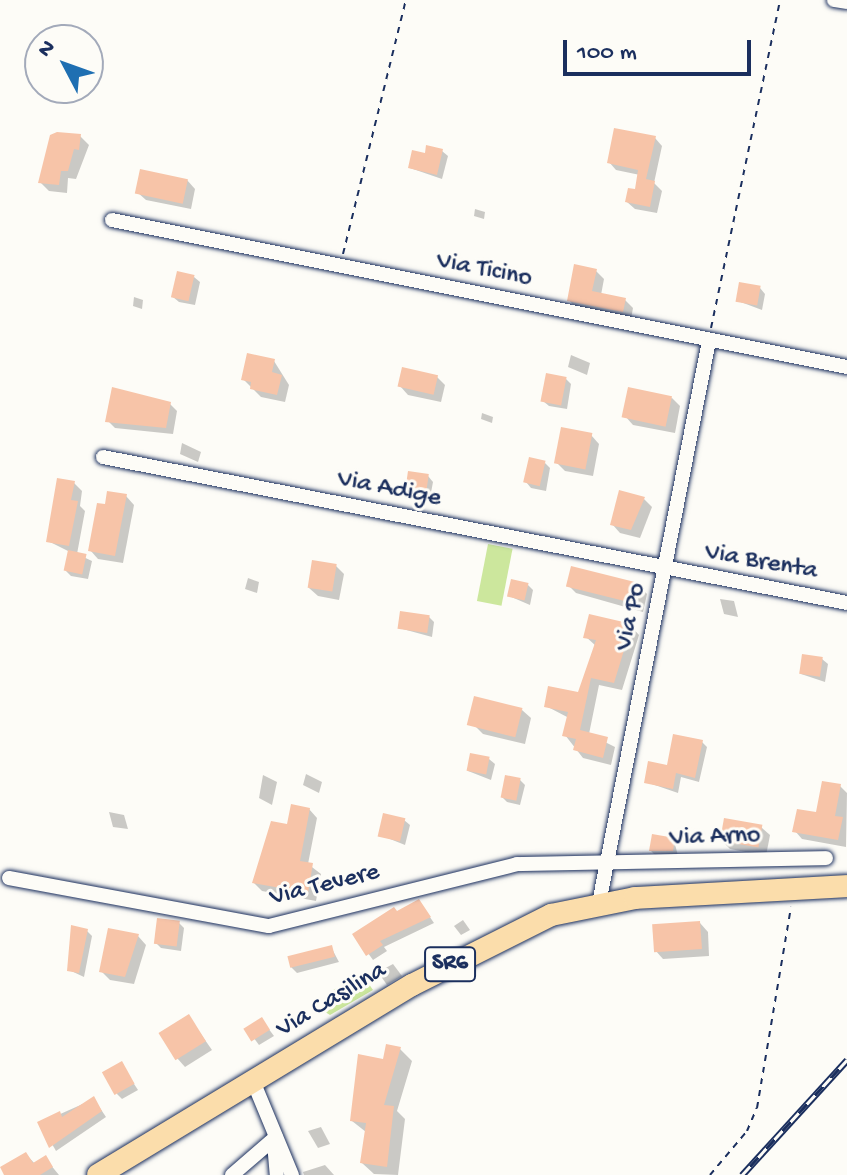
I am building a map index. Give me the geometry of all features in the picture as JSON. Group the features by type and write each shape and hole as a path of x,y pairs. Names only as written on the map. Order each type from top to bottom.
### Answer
{"main road":[{"name":"Via Casilina","path":"98,1175 500,938 551,915 599,903 847,886"}],"street":[{"path":"834,0 847,2"},
{"name":"Via Ticino","path":"112,220 847,367"},
{"name":"Via Po","path":"599,903 709,341"},
{"name":"Via Adige","path":"103,457 666,571"},
{"name":"Via Brenta","path":"666,571 847,603"},
{"name":"Via Arno","path":"606,865 826,858"},
{"name":"Via Tevere","path":"9,878 269,926 503,867 606,865"},
{"path":"253,1081 274,1138 292,1175"},
{"path":"232,1175 274,1138"},
{"path":"274,1138 277,1175"}],"path":[{"path":"340,267 406,0"},
{"path":"709,341 780,0"},
{"path":"710,1175 747,1131 757,1108 791,905 781,889"}],"green space":[{"path":"488,544 513,549 501,606 477,601"},
{"path":"353,977 364,977 373,990 330,1015 322,1010 329,993"}],"building":[{"path":"614,128 656,136 646,179 655,181 650,207 625,202 628,188 635,189 638,170 607,163"},
{"path":"57,132 81,134 79,150 74,149 68,171 61,171 59,185 38,183 50,135"},
{"path":"426,145 443,149 437,175 408,168 412,150 425,153"},
{"path":"140,169 188,179 183,204 135,193"},
{"path":"574,264 597,269 592,291 626,298 623,312 567,301"},
{"path":"177,271 195,275 188,301 171,297"},
{"path":"739,282 761,286 757,306 736,302"},
{"path":"247,353 275,359 272,372 282,375 277,395 250,389 251,382 241,380"},
{"path":"402,367 438,375 434,395 398,386"},
{"path":"546,373 567,377 561,405 540,401"},
{"path":"112,387 171,402 166,428 105,422"},
{"path":"628,387 672,396 666,427 622,417"},
{"path":"561,427 592,433 585,469 554,463"},
{"path":"529,457 546,461 540,486 523,482"},
{"path":"408,471 429,474 426,493 405,490"},
{"path":"57,478 75,481 71,500 78,501 69,546 46,542"},
{"path":"619,490 645,497 631,530 610,525"},
{"path":"107,491 127,494 115,556 88,551 97,503 105,504"},
{"path":"68,550 87,554 82,574 64,571"},
{"path":"312,560 337,564 332,592 308,588"},
{"path":"571,566 641,583 636,604 566,586"},
{"path":"511,579 529,583 524,601 507,597"},
{"path":"400,611 430,615 427,633 397,629"},
{"path":"589,614 632,624 614,683 591,678 580,730 608,737 603,758 573,750 576,739 562,736 568,712 544,707 548,686 578,692 596,640 583,638"},
{"path":"802,654 823,657 820,677 799,674"},
{"path":"474,696 523,708 515,737 467,725"},
{"path":"673,734 703,740 695,778 676,773 673,789 644,783 648,761 667,765"},
{"path":"470,753 490,757 486,774 467,771"},
{"path":"505,775 521,778 516,801 501,798"},
{"path":"822,781 841,784 835,816 843,817 838,840 792,832 797,809 816,812"},
{"path":"291,804 310,808 300,861 313,863 308,893 252,883 271,821 287,824"},
{"path":"383,813 405,818 400,842 378,836"},
{"path":"724,818 762,825 758,847 720,841"},
{"path":"652,834 675,838 673,851 649,851"},
{"path":"419,899 431,917 380,941 383,945 366,956 352,934 394,907 397,911"},
{"path":"157,918 180,921 177,947 154,944"},
{"path":"700,921 702,949 654,952 652,924"},
{"path":"71,925 88,929 79,973 67,971"},
{"path":"108,928 139,934 125,977 99,972"},
{"path":"332,945 335,957 290,968 287,956"},
{"path":"189,1014 206,1041 175,1060 158,1033"},
{"path":"262,1017 270,1030 251,1041 243,1029"},
{"path":"386,1044 401,1047 384,1105 394,1106 387,1167 360,1163 366,1123 350,1121 358,1054 383,1059"},
{"path":"122,1061 135,1084 114,1095 102,1072"},
{"path":"94,1096 102,1111 49,1148 37,1122 60,1111 62,1117"},
{"path":"26,1152 33,1163 46,1155 53,1167 40,1175 4,1175 0,1167"}],"railway":[{"path":"742,1175 847,1060"}]}
